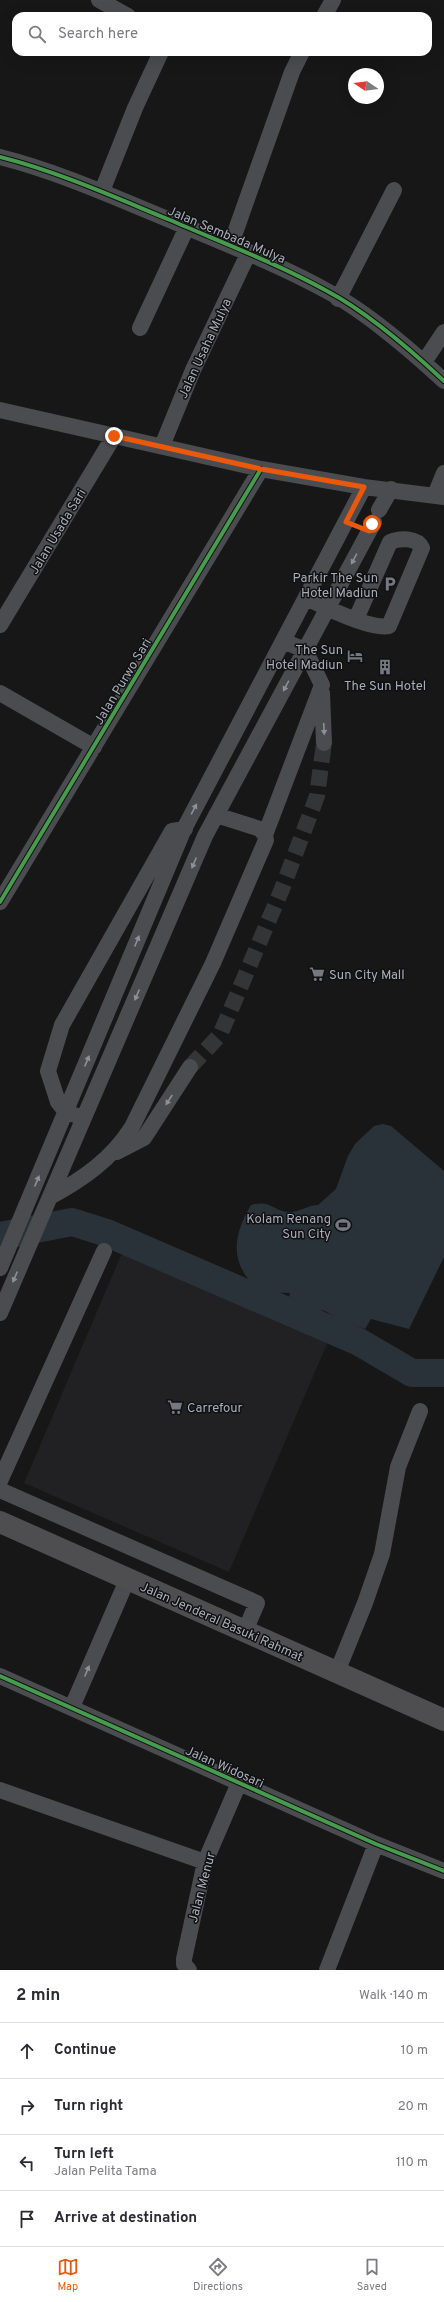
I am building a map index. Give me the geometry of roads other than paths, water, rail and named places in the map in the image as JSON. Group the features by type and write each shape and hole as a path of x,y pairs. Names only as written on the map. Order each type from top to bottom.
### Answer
{"highway":[{"name":"Jalan Jenderal Basuki Rahmat","path":"0,1522 444,1720"}],"street":[{"path":"99,0 121,12"},
{"path":"326,12 333,0"},
{"path":"102,191 135,108 159,56"},
{"path":"230,244 292,72 300,56"},
{"name":"Jalan Sembada Mulya","path":"0,157 31,165 102,191 249,252 329,292 424,362 444,382"},
{"path":"338,299 394,190"},
{"path":"140,328 187,227"},
{"name":"Jalan Usaha Mulya","path":"162,446 193,370 249,252"},
{"path":"424,362 444,332"},
{"path":"0,410 261,469 364,487 440,496 444,473"},
{"name":"Jalan Usada Sari","path":"0,625 114,436"},
{"name":"Jalan Purwo Sari","path":"0,902 261,469"},
{"path":"22,1260 3,1257 66,1112 184,829 364,487"},
{"path":"0,1313 205,836 391,489"},
{"path":"346,522 374,521"},
{"path":"306,597 327,609 382,628 392,624 422,548 420,543 416,540 394,540 390,542 356,619"},
{"path":"283,641 305,650 322,682 324,743"},
{"path":"24,1210 51,1197 97,1167 111,1155 132,1127 213,963 266,840 265,835 322,687"},
{"path":"0,693 94,747"},
{"path":"216,815 260,829 265,835"},
{"path":"84,1119 66,1112 58,1102 48,1071 62,1025 172,831 184,829 205,836"},
{"path":"111,1155 144,1138 190,1067"},
{"path":"0,1481 104,1250"},
{"path":"337,1672 365,1603 382,1554 398,1467 420,1411"},
{"path":"0,1490 257,1603 245,1631"},
{"path":"72,1707 128,1578"},
{"name":"Jalan Widosari","path":"0,1676 376,1844 444,1871"},
{"name":"Jalan Menur","path":"189,1970 184,1964 184,1959 205,1862 239,1783"},
{"path":"0,1790 205,1862"},
{"path":"327,1970 376,1844"}],"waterway":[{"path":"0,1236 72,1222 107,1233 359,1342 412,1373 444,1373"}],"tunnel":[{"path":"190,1067 220,1035 282,889 317,796 324,743"}],"place":[{"name":"Parkir The Sun Hotel Madiun","path":"390,584"},
{"name":"The Sun Hotel Madiun","path":"355,656"},
{"name":"The Sun Hotel","path":"385,667"},
{"name":"Sun City Mall","path":"317,974"},
{"name":"Kolam Renang Sun City","path":"343,1225"},
{"name":"Carrefour","path":"175,1407"}]}
